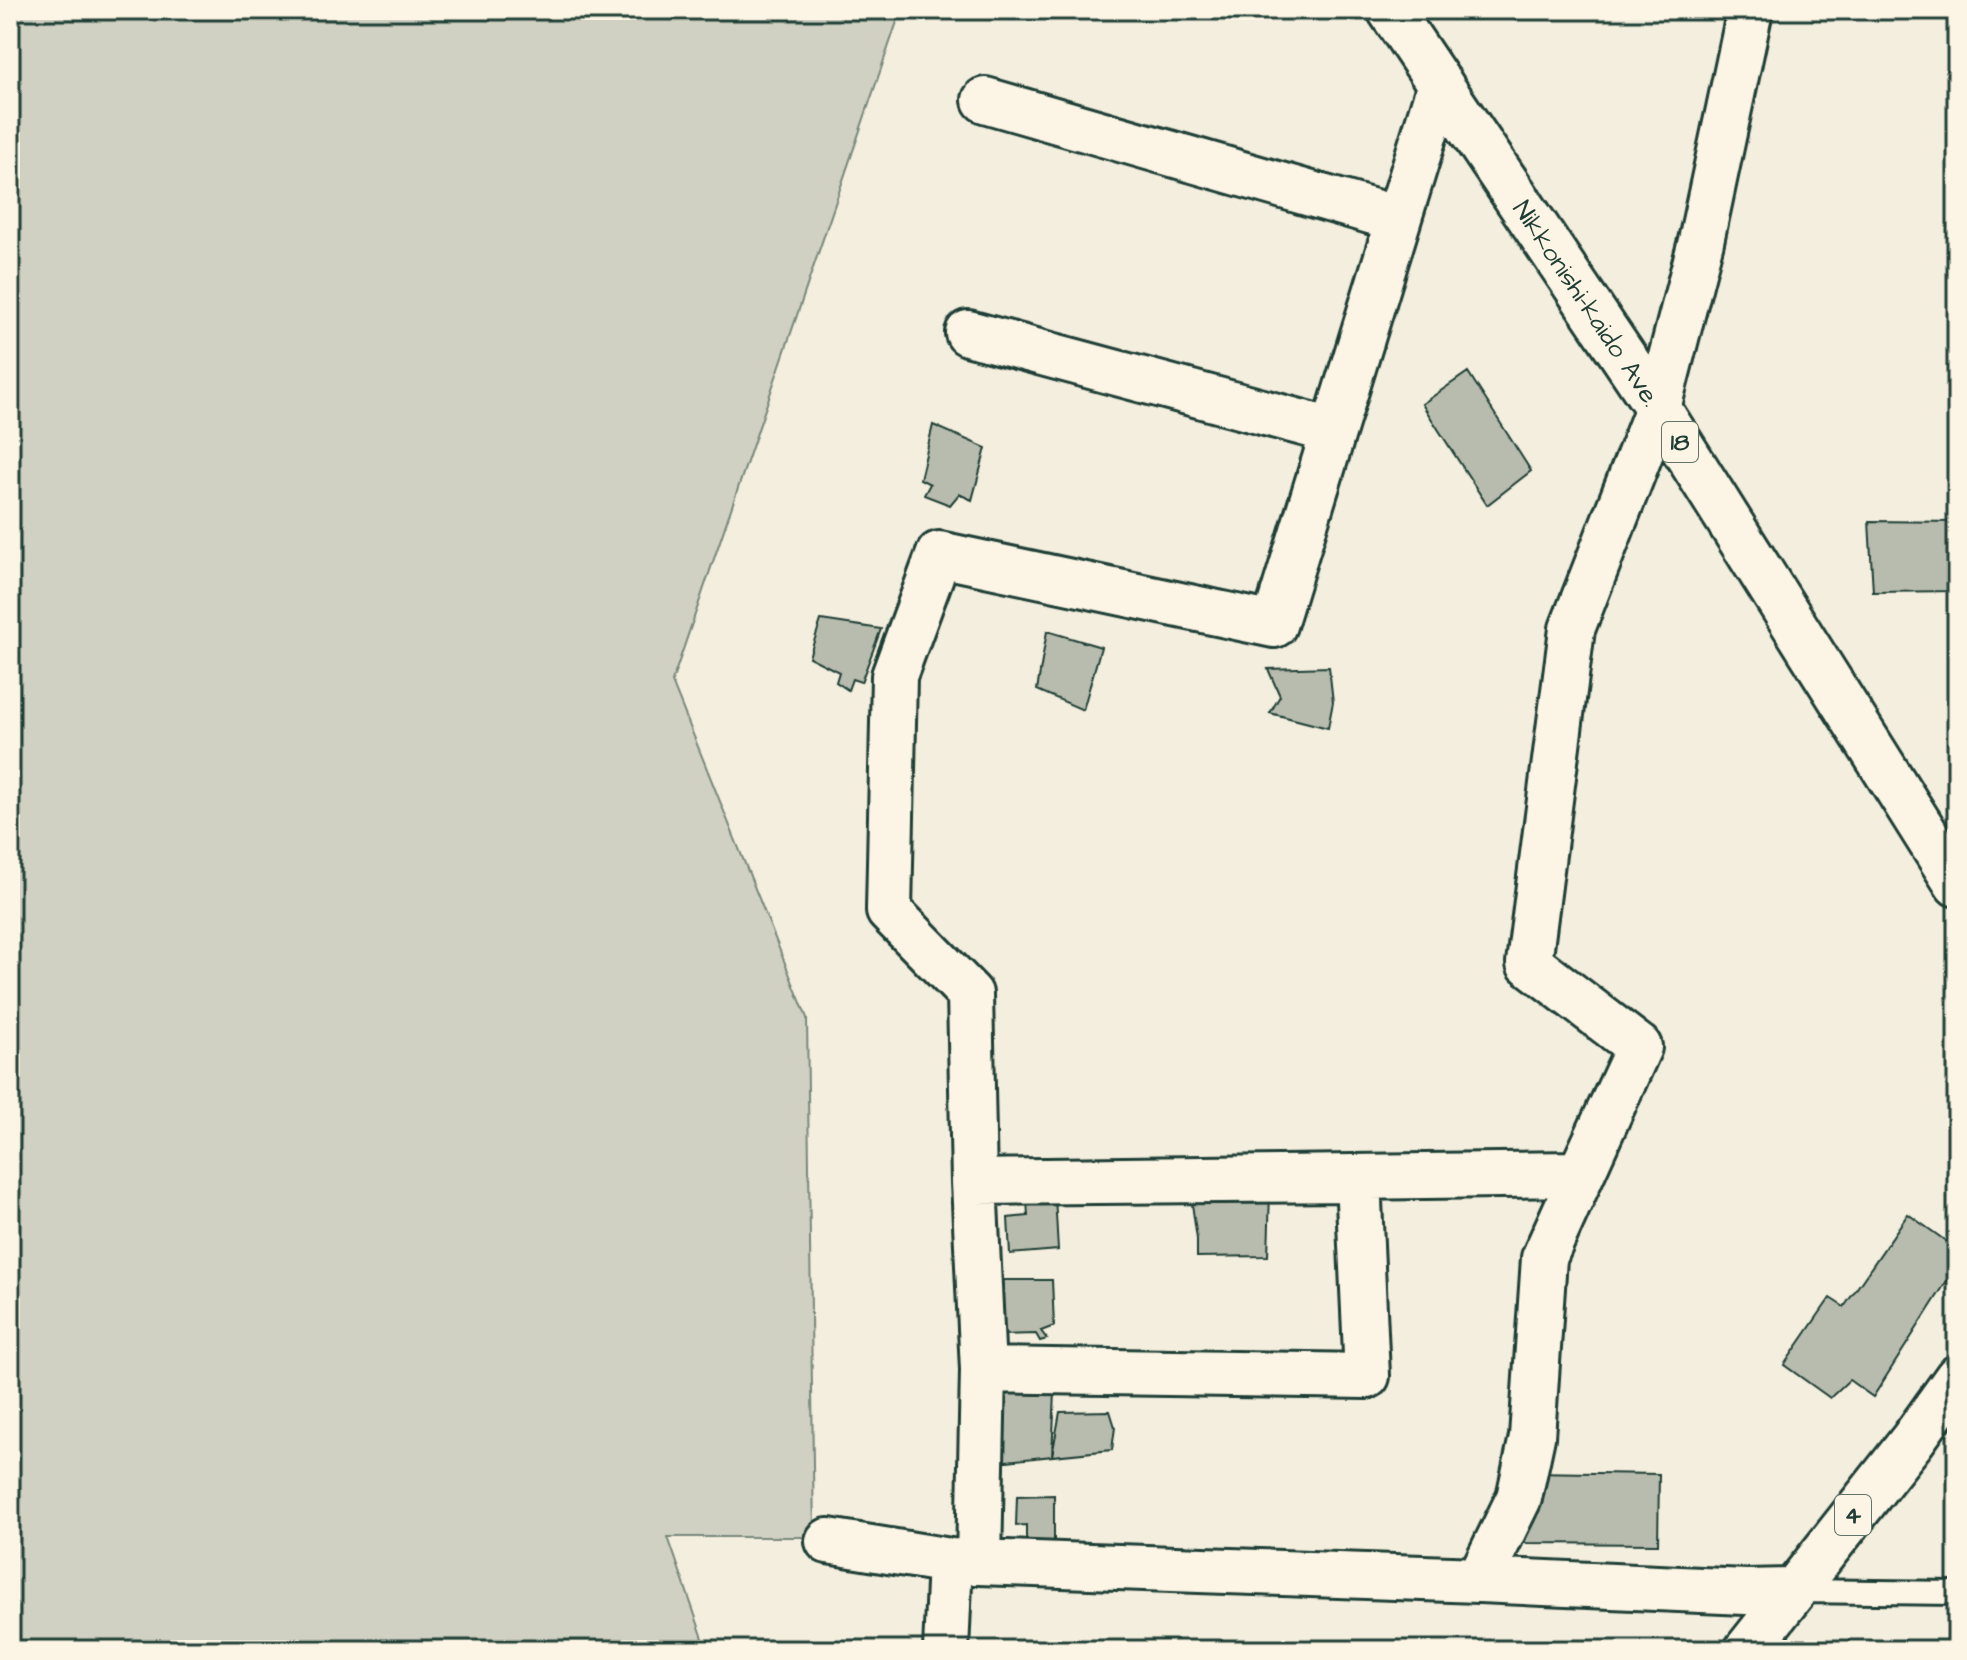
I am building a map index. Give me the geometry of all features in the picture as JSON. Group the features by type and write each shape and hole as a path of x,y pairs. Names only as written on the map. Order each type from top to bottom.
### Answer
{"main road":[{"path":"1639,1047 1529,963 1572,629 1658,408 1701,241 1750,10"},
{"name":"Nikkonishi-kaido Ave.","path":"1395,14 1658,408 1957,884"},
{"path":"946,1650 964,1562 983,1370 982,1182 970,994 889,911 894,676 939,554 1274,625 1440,84"},
{"path":"985,100 1398,219"},
{"path":"968,333 1333,431"},
{"path":"982,1182 1580,1174 1639,1047"},
{"path":"1479,1580 1519,1498 1532,1437 1544,1258 1639,1047"},
{"path":"982,1182 1358,1179 1367,1376 983,1370"},
{"name":"4","path":"1747,1650 1912,1441 1957,1378"},
{"path":"828,1541 964,1562 1746,1592 1793,1591"}],"lane":[{"path":"1793,1591 1957,1593"}],"shaded area":[{"path":"10,10 901,10 672,682 807,1018 814,1537 668,1537 707,1650 10,1650"}],"building":[{"path":"1468,372 1531,471 1487,505 1422,404"},
{"path":"933,425 986,448 972,500 959,494 950,505 924,495 930,484 920,479"},
{"path":"1869,521 1957,522 1957,591 1873,592"},
{"path":"821,620 881,629 861,682 852,679 848,690 836,682 839,672 809,657"},
{"path":"1047,631 1101,647 1083,710 1037,690"},
{"path":"1329,667 1333,702 1328,728 1270,713 1280,696 1268,669"},
{"path":"1957,1088 1957,1147 1948,1146"},
{"path":"1270,1191 1268,1256 1197,1257 1191,1197"},
{"path":"1055,1196 1058,1250 1010,1254 1008,1218 1028,1216 1027,1199"},
{"path":"1908,1214 1957,1249 1957,1265 1873,1397 1849,1380 1830,1398 1784,1365 1830,1298 1844,1307"},
{"path":"992,1280 1052,1280 1054,1326 1041,1331 1047,1339 1040,1341 1036,1334 999,1335"},
{"path":"1055,1392 1052,1456 997,1462 1004,1394"},
{"path":"1110,1411 1115,1427 1112,1450 1052,1456 1060,1412"},
{"path":"1529,1472 1659,1474 1658,1544 1525,1543"},
{"path":"1054,1495 1054,1552 1026,1552 1026,1525 1016,1526 1017,1496"}]}
